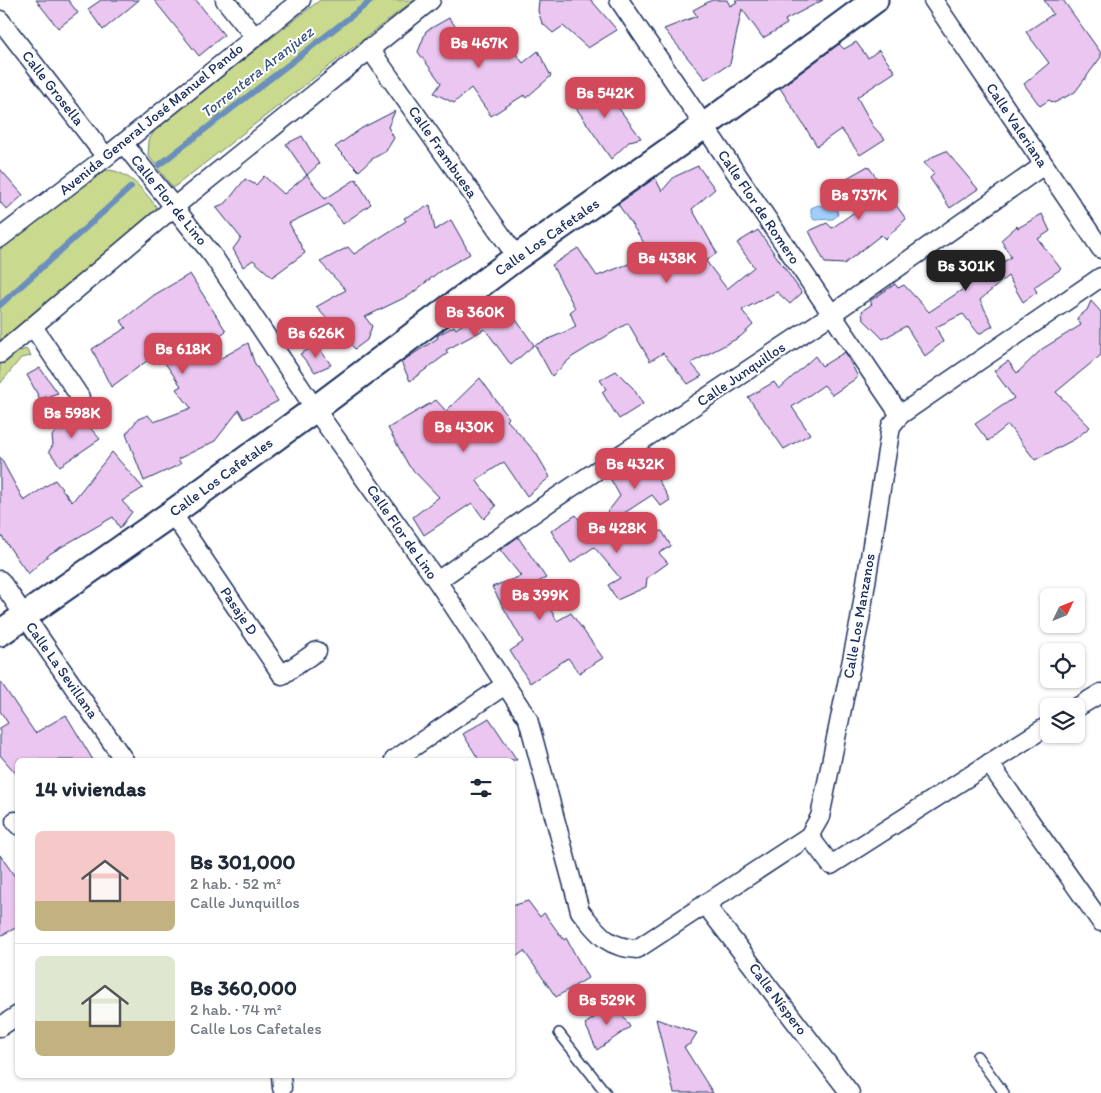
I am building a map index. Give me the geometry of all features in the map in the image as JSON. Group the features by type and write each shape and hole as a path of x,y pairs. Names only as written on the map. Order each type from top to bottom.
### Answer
{"main road":[{"name":"Calle Los Cafetales","path":"0,633 172,513 315,409 517,257 704,126 875,0"}],"street":[{"path":"225,0 254,36"},
{"name":"Avenida General José Manuel Pando","path":"0,238 123,143 301,0"},
{"path":"0,354 34,328 174,207 369,48 431,0"},
{"name":"Calle Flor de Romero","path":"619,0 900,415"},
{"name":"Calle Valeriana","path":"933,0 1101,249"},
{"name":"Calle Grosella","path":"0,20 106,156"},
{"name":"Calle Frambuesa","path":"369,48 517,257"},
{"name":"Calle Flor de Lino","path":"123,143 213,256 315,409 437,581 528,719 580,911 600,934 618,947"},
{"name":"Calle Junquillos","path":"437,581 551,500 832,314 1044,164"},
{"name":"Calle Los Manzanos","path":"618,947 637,949 809,836 820,817 860,620 891,426 900,415 1101,277"},
{"path":"34,328 80,397"},
{"name":"Pasaje D","path":"172,513 282,675 316,652"},
{"name":"Calle La Sevillana","path":"0,580 123,758"},
{"path":"397,758 504,685"},
{"path":"1085,703 1101,693"},
{"path":"809,836 831,865 1040,732"},
{"path":"989,763 1101,922"},
{"name":"Calle Níspero","path":"705,904 850,1093"},
{"path":"0,1027 15,1017"}],"lane":[{"path":"559,1033 606,1093"},
{"path":"977,1056 1004,1093"}],"green space":[{"path":"320,0 414,0 173,188 148,155 149,140 156,128"},
{"path":"109,170 119,172 143,190 168,222 0,343 0,248 98,172"},
{"path":"26,349 31,356 21,358 0,384 0,364 12,354"}],"water":[{"path":"818,205 837,210 838,215 833,219 814,220 811,215 811,208"}],"building":[{"path":"36,0 68,0 78,13 58,28"},
{"path":"101,0 139,0 103,30 88,9"},
{"path":"154,0 196,0 224,35 199,56"},
{"path":"539,0 591,0 617,30 588,48 563,26 553,33 542,23 538,11"},
{"path":"712,0 727,0 730,6 737,2 735,0 823,0 785,20 787,24 763,38 742,9 730,64 705,79 664,29 697,16 693,10"},
{"path":"1044,0 1063,0 1101,53 1101,57 1075,92 1054,103 1049,100 1040,106 1024,84 1049,63 1026,32 1053,14"},
{"path":"449,18 472,47 484,51 492,58 511,47 523,63 538,51 551,76 526,98 524,95 491,116 471,88 454,103 434,93 441,83 418,52 426,31"},
{"path":"856,42 868,58 879,50 895,72 857,97 873,126 885,139 860,155 841,129 817,146 780,88 839,44 844,49"},
{"path":"599,82 641,138 630,141 611,159 570,99"},
{"path":"395,111 388,127 394,138 386,151 372,159 359,171 335,147 362,128"},
{"path":"302,136 319,164 307,175 286,144"},
{"path":"946,151 978,189 950,208 930,178 934,174 924,163"},
{"path":"698,166 715,189 692,209 717,253 706,261 727,289 754,267 737,243 758,230 802,293 790,304 777,292 742,310 753,325 740,337 691,363 702,376 688,384 663,353 650,361 628,323 572,357 552,376 535,345 576,327 570,312 575,308 552,265 578,248 597,276 652,255 618,204 655,178 662,191 674,177"},
{"path":"868,166 906,219 885,239 881,235 844,264 825,263 809,231 827,223 832,228 863,206 847,178"},
{"path":"0,169 23,195 7,210 0,202"},
{"path":"307,175 325,199 356,179 371,204 343,224 329,204 289,223 305,253 272,277 253,260 243,267 233,249 241,238 216,207 226,203 245,179 256,185 264,176 284,194"},
{"path":"430,205 435,230 451,220 470,254 440,271 410,295 365,317 372,326 367,340 355,349 316,307 346,290 320,262 348,247 354,254 406,221 404,218"},
{"path":"1042,214 1050,231 1038,239 1061,269 1034,287 1037,292 1023,302 1008,276 980,300 993,326 979,334 963,314 936,327 943,342 925,356 906,326 883,339 863,319 862,311 872,304 870,301 895,284 898,288 904,285 929,312 1011,257 1001,240 1017,226 1018,228"},
{"path":"190,274 226,331 203,347 212,363 248,343 254,362 278,401 244,419 239,410 215,441 178,459 181,464 144,481 126,434 138,419 148,415 154,422 191,408 176,389 181,386 158,353 111,387 92,349 126,328 121,321 154,295"},
{"path":"500,297 534,345 511,365 485,329 446,350 448,353 410,381 401,362 438,338 437,336 454,326 456,329"},
{"path":"1091,301 1101,312 1101,355 1056,392 1090,427 1075,439 1035,460 1008,425 988,441 975,424 1014,398 994,371 1008,361 1017,373 1042,349 1081,325 1077,318 1087,310"},
{"path":"317,345 331,365 315,372 300,354"},
{"path":"845,352 858,377 832,395 824,385 792,407 810,434 784,449 748,397 774,382 779,389 815,356 822,366"},
{"path":"40,368 58,393 40,399 27,375"},
{"path":"616,371 633,388 643,404 619,419 602,392 606,389 600,380"},
{"path":"480,378 509,418 507,420 536,453 550,477 527,496 504,462 476,480 496,506 484,519 472,503 424,535 413,517 439,497 409,466 388,428 436,400 446,411"},
{"path":"71,412 77,420 85,422 100,439 60,466 49,451 53,445 52,436"},
{"path":"112,452 143,488 122,501 132,512 120,528 113,517 51,553 28,574 0,534 0,457 24,501 55,480 72,502"},
{"path":"643,454 670,500 661,506 652,495 595,532 594,530 620,496 611,480 634,470 630,464"},
{"path":"576,515 590,536 588,537 662,531 671,546 659,553 668,563 647,578 646,587 617,600 608,585 620,578 594,547 571,563 551,531"},
{"path":"518,537 546,578 536,583 557,621 571,613 603,658 579,673 568,658 530,683 510,651 523,642 492,587 521,576 500,550"},
{"path":"0,681 35,733 66,715 92,758 15,758 15,772 0,755 0,728 8,723 0,711"},
{"path":"489,718 517,760 515,758 478,758 463,734"},
{"path":"0,855 15,877 15,928 0,936"},
{"path":"528,901 540,917 544,913 564,940 566,938 588,978 556,997 524,951 515,958 515,905"},
{"path":"615,1003 630,1027 597,1050 585,1024"},
{"path":"656,1019 697,1033 690,1044 684,1047 713,1093 674,1093"}],"waterway":[{"name":"Torrentera Aranjuez","path":"159,165 372,0"},
{"name":"Torrentera Aranjuez","path":"0,305 131,187"}]}
